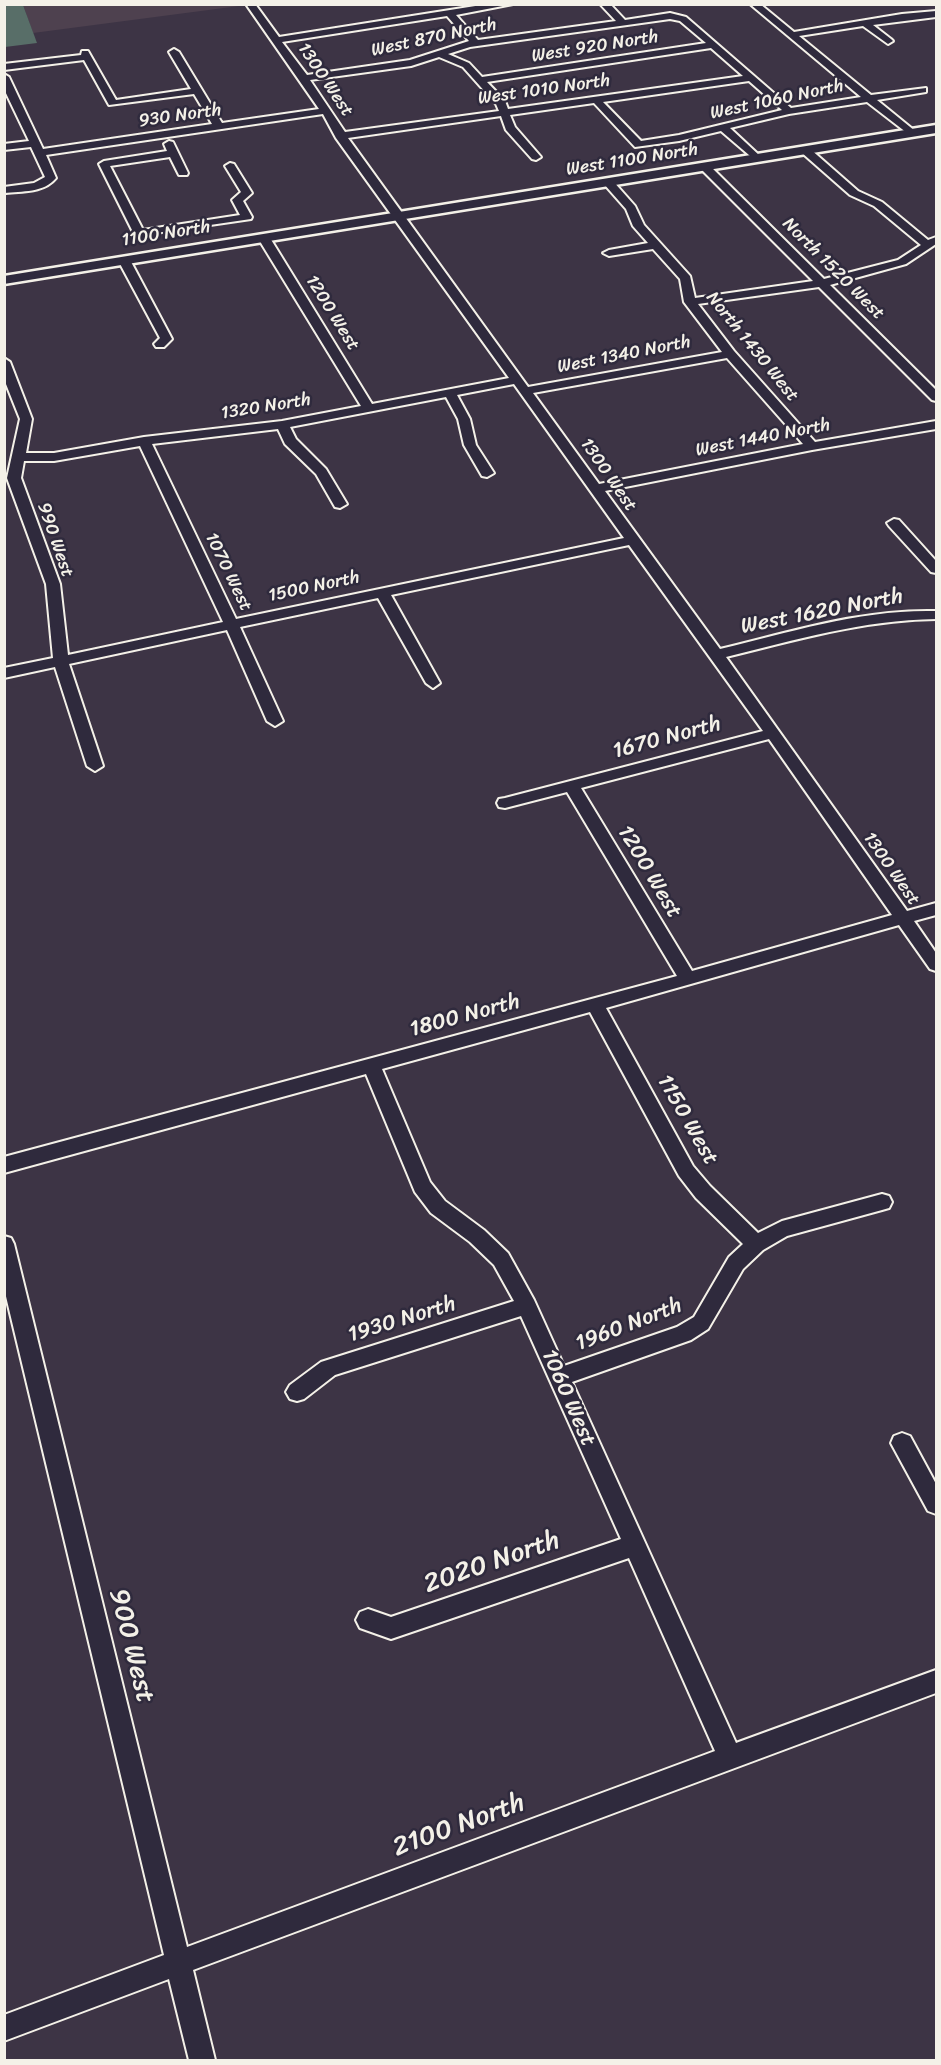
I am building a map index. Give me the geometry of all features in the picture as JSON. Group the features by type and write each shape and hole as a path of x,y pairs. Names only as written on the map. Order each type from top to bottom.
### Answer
{"main road":[{"name":"West 1100 North","path":"334,227 936,129"},
{"name":"1100 North","path":"4,280 334,227"}],"street":[{"name":"1300 West","path":"250,4 304,78 340,135 773,733 936,965"},
{"path":"276,40 509,4"},
{"path":"604,4 622,22"},
{"path":"755,5 911,133"},
{"path":"449,13 476,43"},
{"path":"791,35 936,14"},
{"name":"West 870 North","path":"304,78 411,63 476,43 660,16 679,18 714,45"},
{"path":"865,23 888,41"},
{"path":"714,45 789,111"},
{"name":"West 920 North","path":"480,80 714,45"},
{"path":"174,52 219,127"},
{"path":"440,54 466,65 480,80 501,103 510,128 536,157"},
{"path":"4,67 86,55 113,103 197,92"},
{"path":"4,77 51,178 48,182 4,190"},
{"name":"West 1010 North","path":"340,135 458,118 506,114 752,78"},
{"name":"West 1060 North","path":"596,100 639,145 724,128 789,111 923,90"},
{"path":"4,106 18,104"},
{"name":"930 North","path":"4,147 38,148 165,134 324,111"},
{"path":"724,128 756,158"},
{"path":"165,134 183,172"},
{"path":"690,302 880,270 904,261 932,243 878,204 854,193 806,150"},
{"path":"174,153 104,164 140,234 247,217 237,200 247,193 230,166"},
{"name":"North 1520 West","path":"704,166 936,397"},
{"name":"North 1430 West","path":"608,182 631,208 639,226 686,278 690,302 730,354 812,446"},
{"name":"1200 West","path":"264,238 368,408"},
{"path":"609,253 656,245"},
{"path":"124,260 166,339 160,344"},
{"name":"West 1340 North","path":"520,385 730,354"},
{"name":"990 West","path":"4,362 26,419 14,478 53,584 61,661 95,766"},
{"name":"1320 North","path":"20,457 54,458 144,441 282,424 450,392 520,385"},
{"path":"450,392 464,419 470,445 488,473"},
{"path":"282,424 290,441 321,472 340,504"},
{"name":"West 1440 North","path":"596,489 812,446 936,425"},
{"name":"1070 West","path":"144,441 275,721"},
{"path":"894,523 936,569"},
{"name":"1500 North","path":"4,673 632,540"},
{"path":"382,592 433,683"},
{"name":"West 1620 North","path":"716,655 876,617 909,614 936,616"},
{"name":"1670 North","path":"505,803 773,733"},
{"name":"1200 West","path":"572,787 688,980"},
{"name":"1800 North","path":"4,1165 688,980 936,909"},
{"name":"1150 West","path":"595,1005 686,1171 703,1192 756,1244"},
{"name":"1060 West","path":"372,1066 422,1186 438,1206 477,1236 501,1259 527,1306 730,1757"},
{"name":"1960 North","path":"558,1377 684,1334 701,1323 736,1263 756,1244 782,1229 882,1202"},
{"name":"900 West","path":"4,1244 202,2061"},
{"name":"1930 North","path":"297,1392 328,1368 527,1306"},
{"path":"902,1443 936,1504"},
{"name":"2020 North","path":"368,1620 392,1628 634,1545"},
{"name":"2100 North","path":"4,2028 936,1682"}],"shaded area":[{"path":"238,4 239,6 33,33 23,5"}],"green space":[{"path":"4,5 23,5 37,43 5,47"}]}
